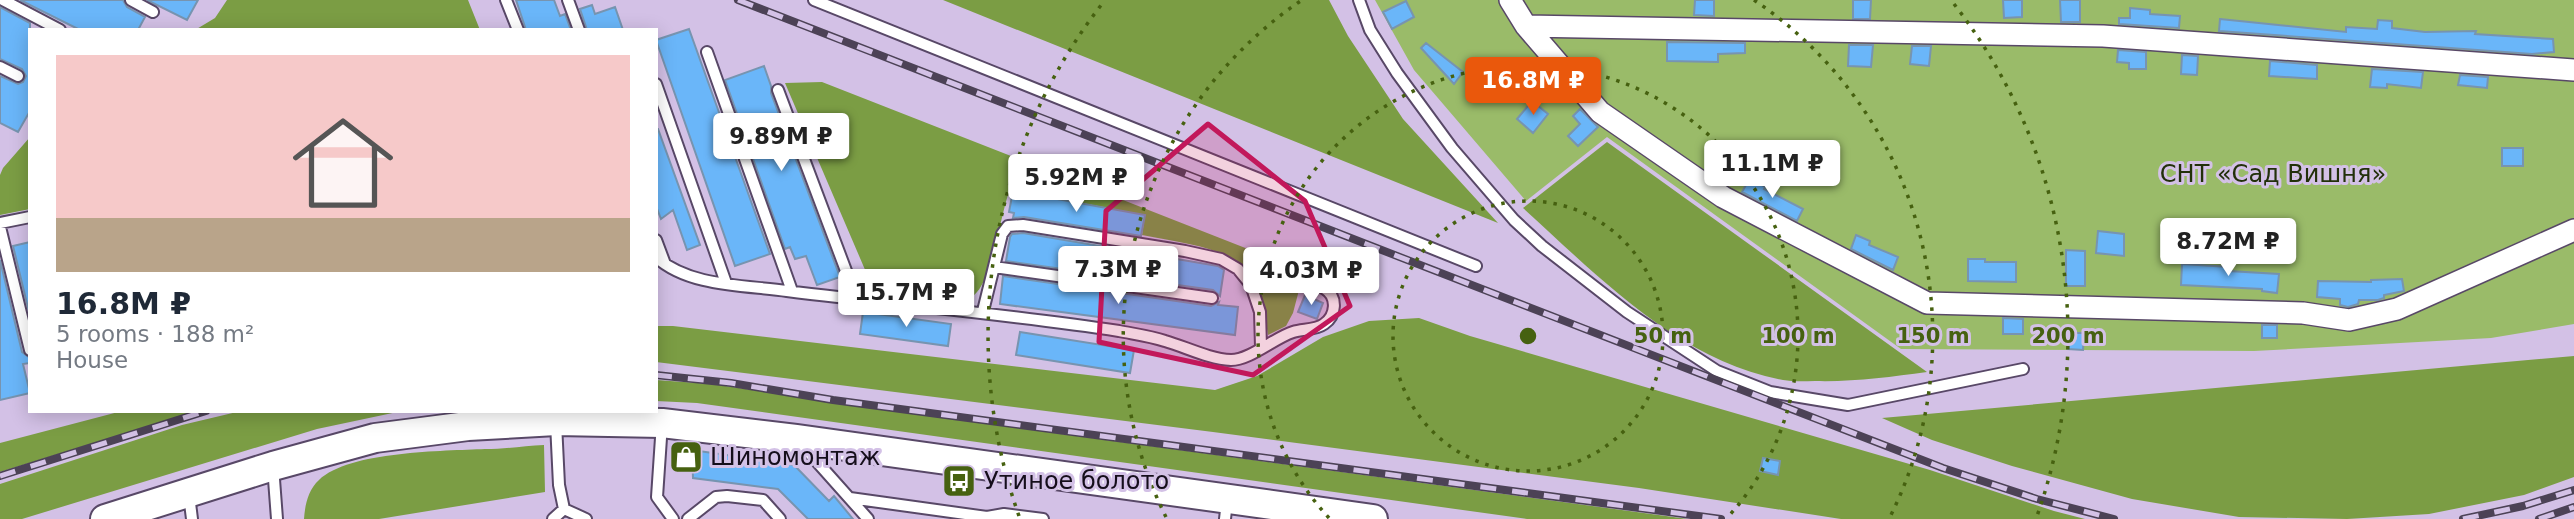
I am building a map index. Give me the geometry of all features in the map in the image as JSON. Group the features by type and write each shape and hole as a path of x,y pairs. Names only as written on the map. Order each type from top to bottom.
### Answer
{"main road":[{"path":"105,519 191,505 273,466 375,438 467,426 556,421 662,423 796,439 1226,509 1373,519"}],"street":[{"path":"1510,0 1526,26 1600,111 1723,197 1927,303 2304,313 2349,320 2397,309 2574,230"},
{"path":"1526,26 2103,36 2574,70"}],"lane":[{"path":"3,0 56,28"},
{"path":"131,0 153,12"},
{"path":"506,0 517,28"},
{"path":"568,0 578,28"},
{"path":"814,0 1476,266"},
{"path":"1359,0 1370,30 1397,73 1460,158 1514,220 1542,246 1627,312 1717,371 1770,392 1848,405 2023,369"},
{"path":"707,52 792,291"},
{"path":"0,67 18,76"},
{"path":"658,90 726,283"},
{"path":"778,90 857,299"},
{"path":"28,218 0,225 28,343"},
{"path":"983,311 1002,234 1008,226 1016,224 1221,259 1238,269 1251,285 1260,312 1261,347"},
{"path":"658,246 665,265"},
{"path":"658,259 665,265 704,280 983,311 1138,334 1228,360 1245,357 1293,332 1319,327 1329,319 1335,306 1331,294 1326,289 1306,281"},
{"path":"994,267 1212,298"},
{"path":"556,421 559,485 564,509"},
{"path":"662,423 657,497 673,519"},
{"path":"796,439 868,519"},
{"path":"273,466 277,519"},
{"path":"688,519 716,497 727,496 763,500 780,519"},
{"path":"850,498 987,518 1004,514 1043,519"},
{"path":"553,519 564,509"},
{"path":"564,509 586,519"}],"highlighted area":[{"path":"1208,124 1305,201 1350,306 1253,375 1099,342 1106,211"}],"green space":[{"path":"227,0 468,0 479,28 198,28 215,18"},
{"path":"943,0 1329,0 1348,36 1403,119 1498,223"},
{"name":"СНТ «Сад Вишня»","path":"1375,0 2574,0 2574,324 2491,338 2254,351 1901,349 1607,137 1526,201 1414,70"},
{"path":"822,82 1304,271 1293,313 1286,326 1268,335 1254,284 1243,269 1212,250 1142,235 1145,215 1010,189 987,273 977,292 970,298 942,302 869,279 785,83"},
{"path":"28,139 28,209 0,215 0,175"},
{"path":"1607,142 1927,372 1843,381 1783,380 1745,370 1709,355 1642,313 1523,208"},
{"path":"1419,318 1470,336 1930,470 2085,519 1841,519 1639,488 658,362 658,326 673,326 1215,390 1257,376 1323,337 1369,321"},
{"path":"2574,356 2574,477 2524,495 2429,514 2347,519 2239,517 2132,499 2012,466 1932,440 1882,418"},
{"path":"658,380 712,384 1688,519 1527,519 697,403 658,401"},
{"path":"114,413 192,413 0,472 0,443"},
{"path":"233,413 393,413 317,429 22,519 0,519 0,484 182,425"},
{"path":"544,445 545,492 379,519 304,519 308,498 315,484 333,470 352,463 398,454"}],"building":[{"path":"20,0 123,0 127,7 145,17 139,28 76,28"},
{"path":"147,0 198,0 187,20"},
{"path":"516,0 554,0 560,16 565,14 570,28 525,28"},
{"path":"1695,0 1714,0 1714,16 1694,15"},
{"path":"1853,0 1871,0 1870,19 1853,19"},
{"path":"2003,0 2022,0 2022,17 2004,18"},
{"path":"2060,0 2080,0 2080,22 2061,22"},
{"path":"1406,1 1414,17 1392,29 1383,12"},
{"path":"592,5 595,14 615,7 622,28 586,28 580,9"},
{"path":"0,7 30,23 28,114 18,132 0,123 0,76 18,84 23,82 26,76 22,69 0,59"},
{"path":"2130,8 2150,10 2150,14 2180,16 2179,28 2119,24 2119,18 2130,18"},
{"path":"2220,19 2346,32 2346,27 2377,29 2378,20 2392,21 2392,28 2425,32 2476,31 2475,34 2553,39 2554,52 2532,54 2219,31"},
{"path":"689,29 770,254 735,266 658,39"},
{"path":"1667,42 1745,43 1745,53 1718,54 1718,62 1667,61"},
{"path":"1426,43 1463,72 1454,84 1421,48"},
{"path":"1849,45 1873,45 1871,67 1848,66"},
{"path":"1912,46 1931,46 1929,66 1910,64"},
{"path":"2118,50 2146,52 2146,69 2129,69 2129,63 2117,62"},
{"path":"2182,55 2198,56 2197,75 2181,74"},
{"path":"2270,61 2317,65 2317,79 2269,76"},
{"path":"764,66 771,93 840,277 817,285 806,256 795,259 790,247 785,249 725,80"},
{"path":"2372,69 2423,72 2421,88 2387,84 2387,88 2370,87"},
{"path":"2460,75 2488,77 2487,88 2458,85"},
{"path":"1532,101 1548,114 1533,133 1517,119"},
{"path":"1580,109 1598,127 1578,146 1568,136 1580,124 1573,116"},
{"path":"658,129 700,245 687,250 673,210 661,219 658,211"},
{"path":"2502,148 2523,148 2523,166 2502,166"},
{"path":"1750,178 1765,187 1764,189 1803,209 1797,221 1742,192"},
{"path":"1013,191 1145,215 1141,236 1024,217 1013,218 1014,213 1009,212"},
{"path":"2098,231 2124,234 2124,256 2096,253"},
{"path":"1023,233 1218,266 1224,270 1220,296 1213,290 1006,261 1010,237 1012,234"},
{"path":"1856,235 1870,241 1869,245 1898,257 1893,270 1851,249"},
{"path":"28,242 28,308 13,246"},
{"path":"2066,250 2085,251 2085,286 2066,286"},
{"path":"1968,259 2016,262 2016,282 1968,281"},
{"path":"0,260 22,352 28,356 28,363 23,364 28,393 0,400"},
{"path":"2182,264 2229,267 2229,271 2279,274 2277,293 2262,289 2181,285"},
{"path":"1003,276 1211,306 1219,302 1218,305 1238,307 1235,335 1000,304"},
{"path":"2402,279 2404,291 2384,295 2384,298 2378,300 2359,300 2358,304 2348,307 2340,305 2340,299 2317,297 2318,281 2371,282"},
{"path":"1305,295 1323,303 1317,319 1298,312"},
{"path":"863,312 951,324 948,346 860,334"},
{"path":"2003,318 2023,319 2023,334 2003,334"},
{"path":"2262,325 2277,325 2277,338 2262,338"},
{"path":"1020,332 1134,350 1130,373 1016,355"},
{"path":"2069,333 2084,333 2083,350 2068,349"},
{"path":"692,450 794,465 829,501 834,496 853,519 808,519 778,489 693,478"},
{"path":"1763,458 1780,461 1778,475 1760,471"}],"railway":[{"path":"738,0 1943,468 2037,499 2114,519"},
{"path":"658,375 1721,519"},
{"path":"0,476 200,413"},
{"path":"2463,519 2523,506 2574,490"},
{"path":"2539,519 2574,507"}],"place":[{"name":"Шиномонтаж","path":"686,457"},
{"name":"Утиное болото","path":"959,481"}]}
